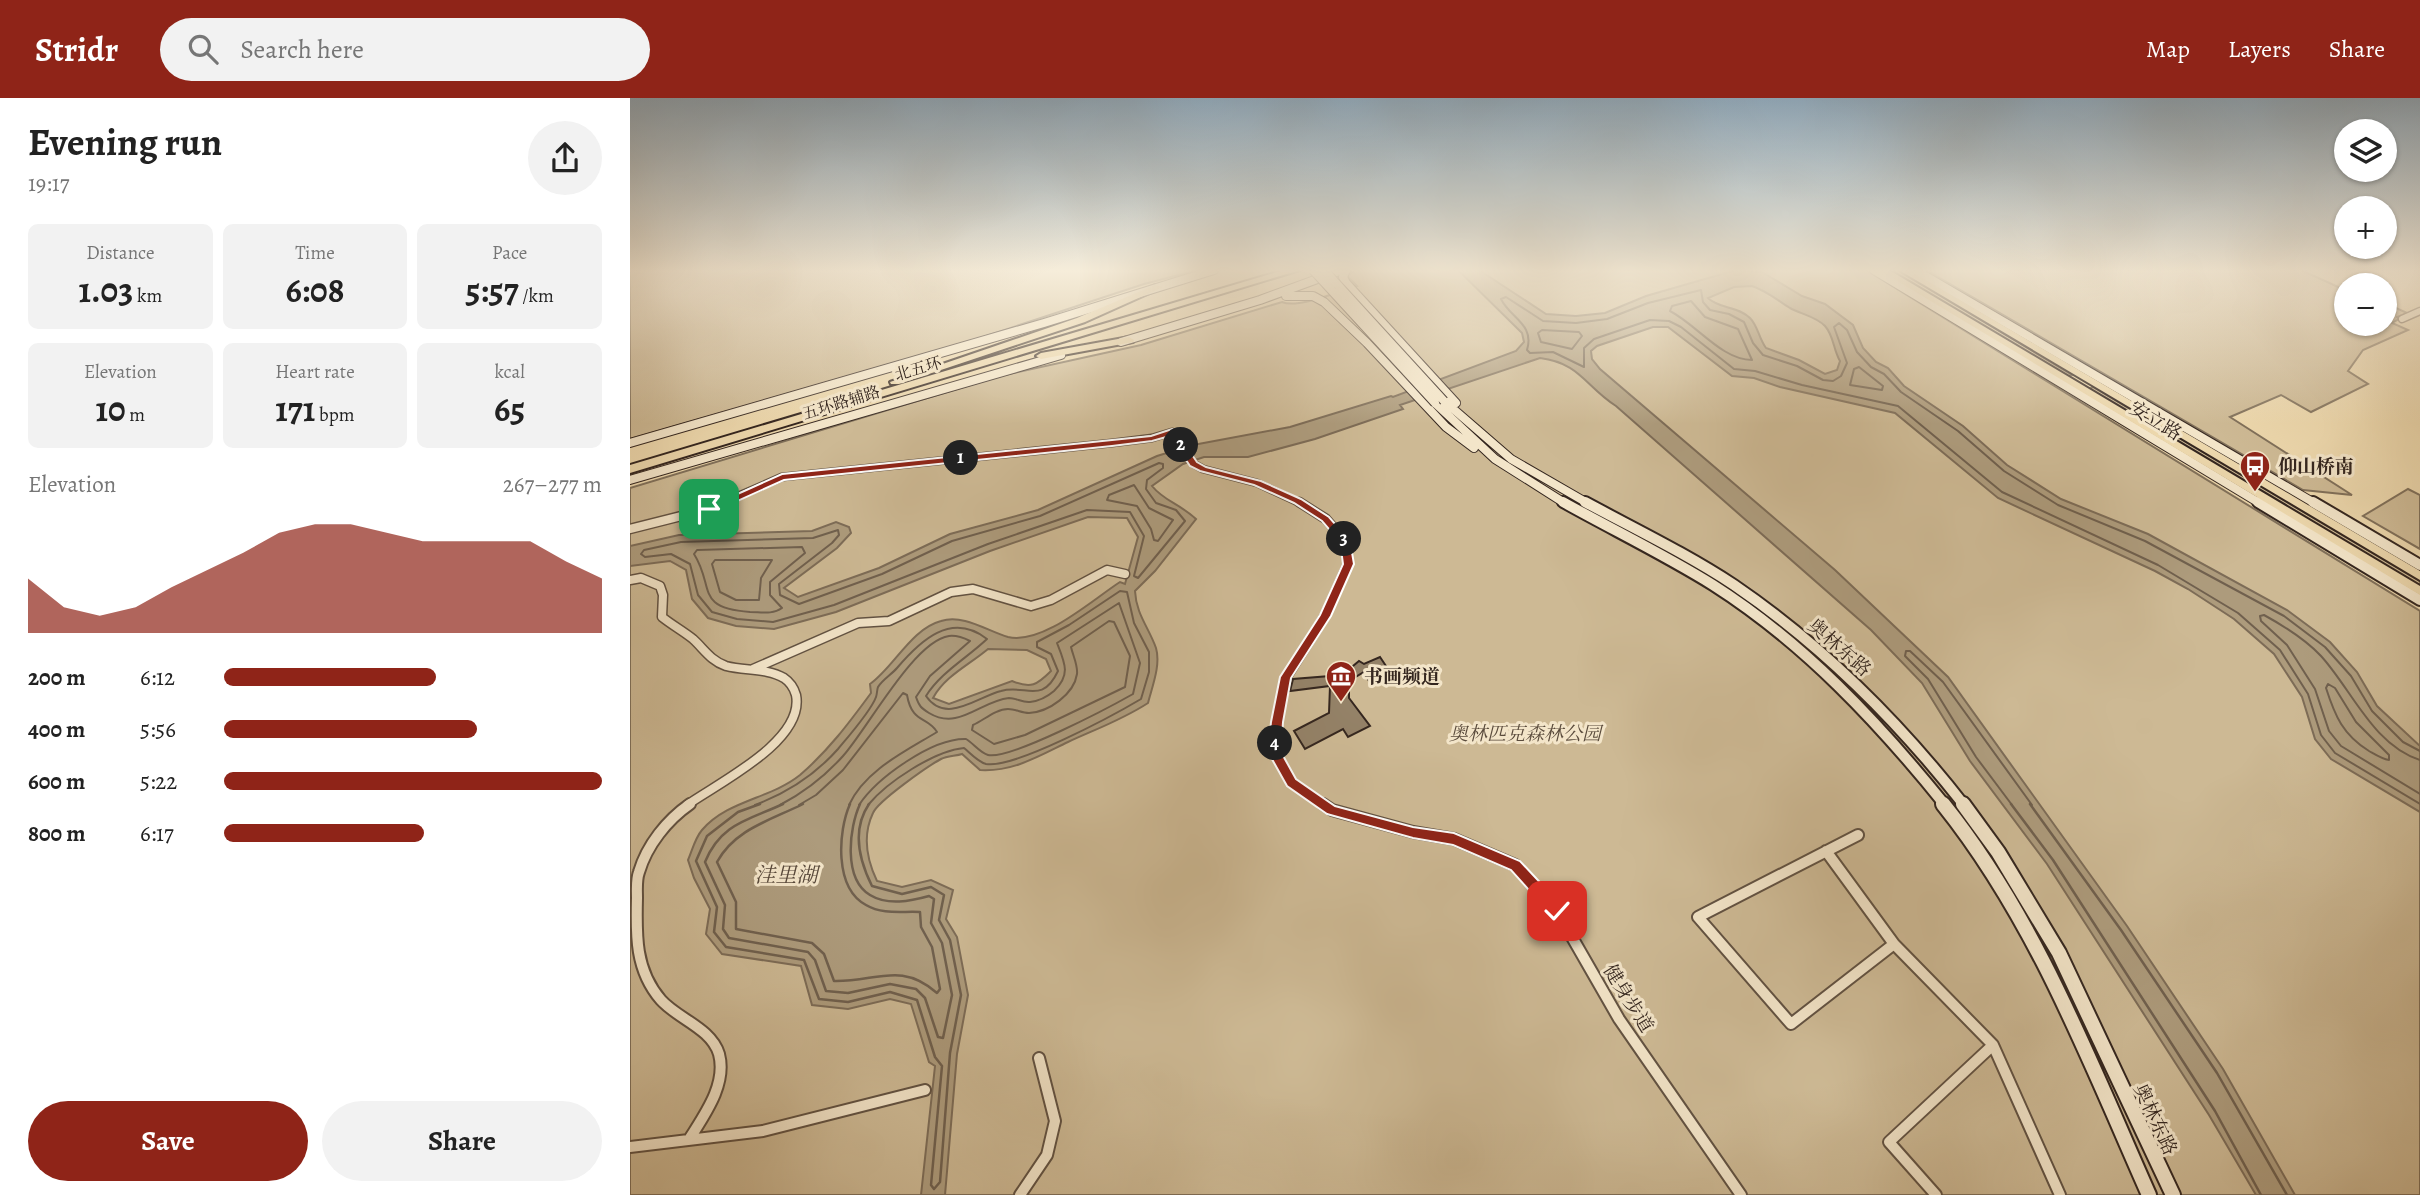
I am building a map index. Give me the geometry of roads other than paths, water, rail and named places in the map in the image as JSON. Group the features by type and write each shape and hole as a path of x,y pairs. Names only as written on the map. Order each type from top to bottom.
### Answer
{"highway":[{"path":"894,382 1077,321"},
{"name":"北五环","path":"630,459 1101,321"},
{"name":"北五环","path":"630,469 1126,321"},
{"path":"951,374 1129,340"}],"main road":[{"path":"630,443 1049,321"},
{"name":"五环路辅路","path":"630,480 1032,361 1129,340 1191,321"},
{"path":"1344,321 1461,440 1508,463"},
{"name":"奥林东路","path":"1365,321 1443,400"},
{"name":"奥林东路","path":"1373,321 1443,400 1474,442 1508,463 1661,542 1749,596 1828,659 1898,726 1962,804 2010,872 2059,953 2173,1195"},
{"path":"1382,321 1435,380 1443,400 1508,463"},
{"name":"安立路","path":"1959,321 2420,600"},
{"name":"安立路","path":"1969,321 2420,591"},
{"name":"安立路","path":"1989,321 2420,576"},
{"name":"安立路","path":"2003,321 2420,565"},
{"name":"奥林东路","path":"1508,463 1535,486 1653,549 1740,603 1827,674 1886,731 1995,876 2042,956 2149,1195"}],"street":[{"name":"健身步道","path":"630,529 709,509 782,477 1152,439 1172,432 1194,464 1203,469 1257,483 1297,501 1326,519 1345,541 1348,564 1325,616 1286,677 1277,722 1275,752 1292,783 1332,810 1413,832 1454,839 1516,865 1557,911 1619,1018 1741,1195"},
{"path":"753,669 858,623 889,621 951,592 973,589 1031,606 1051,600 1107,570 1125,574"},
{"path":"630,580 641,578 660,586 663,595 662,617 693,639 717,662 779,675 795,688 796,711 781,738 740,771 678,812 659,835 638,872 634,940 643,972 662,1001 711,1041 719,1055 719,1085 690,1138"},
{"path":"1858,835 1698,917 1791,1024 1894,944"},
{"path":"1826,851 1894,944 1993,1045 2060,1195"},
{"path":"1936,1195 1889,1142 1993,1045"},
{"path":"1020,1195 1047,1155 1055,1121 1039,1058"},
{"path":"630,1147 763,1131 925,1090"}],"water":[{"name":"洼里湖","path":"1510,321 1752,321 1766,348 1799,360 1825,374 1837,370 1840,361 1830,334 1819,321 1848,321 1853,325 1863,348 1876,362 1888,368 1904,386 1963,426 2007,465 2061,499 2148,534 2287,610 2330,642 2357,672 2377,706 2420,746 2420,812 2331,759 2315,739 2302,697 2274,654 2234,619 2155,571 1998,498 1895,413 1780,387 1754,378 1732,376 1668,327 1653,327 1597,346 1591,351 1592,359 1600,369 1835,570 1948,677 2127,926 2223,1069 2295,1195 2256,1195 2209,1115 2047,864 1970,761 1922,683 1871,630 1581,376 1564,365 1540,358 1400,405 1403,409 1315,439 1248,457 1204,457 1183,464 1152,486 1196,519 1155,571 1135,591 1138,607 1157,655 1148,703 1015,766 980,770 962,754 943,758 904,784 873,813 868,830 868,856 877,881 902,887 931,880 953,890 946,919 957,937 968,995 957,1054 945,1195 921,1195 935,1066 929,1062 911,1004 890,999 848,1009 812,1005 801,966 722,954 706,934 710,909 688,860 700,833 712,820 724,812 776,790 810,766 838,736 871,693 870,684 930,625 950,619 967,621 1008,637 1022,638 1051,628 1120,582 1125,584 1138,537 1127,518 1088,517 990,551 836,612 774,629 736,626 708,618 692,599 686,570 670,561 630,566 630,546 679,535 812,531 836,522 849,527 851,533 837,548 784,588 798,597 879,568 950,534 1038,510 1157,456 1193,445 1290,427 1393,397 1516,351 1524,342 1522,333","holes":["988,649 1027,650 1046,659 1051,671 1042,680 1029,685 1012,681 949,704 933,698 951,677"]}],"place":[{"name":"仰山桥南","path":"2255,493"},
{"name":"书画频道","path":"1341,703"}],"park label":[{"name":"奥林匹克森林公园","path":"1525,733"}]}
